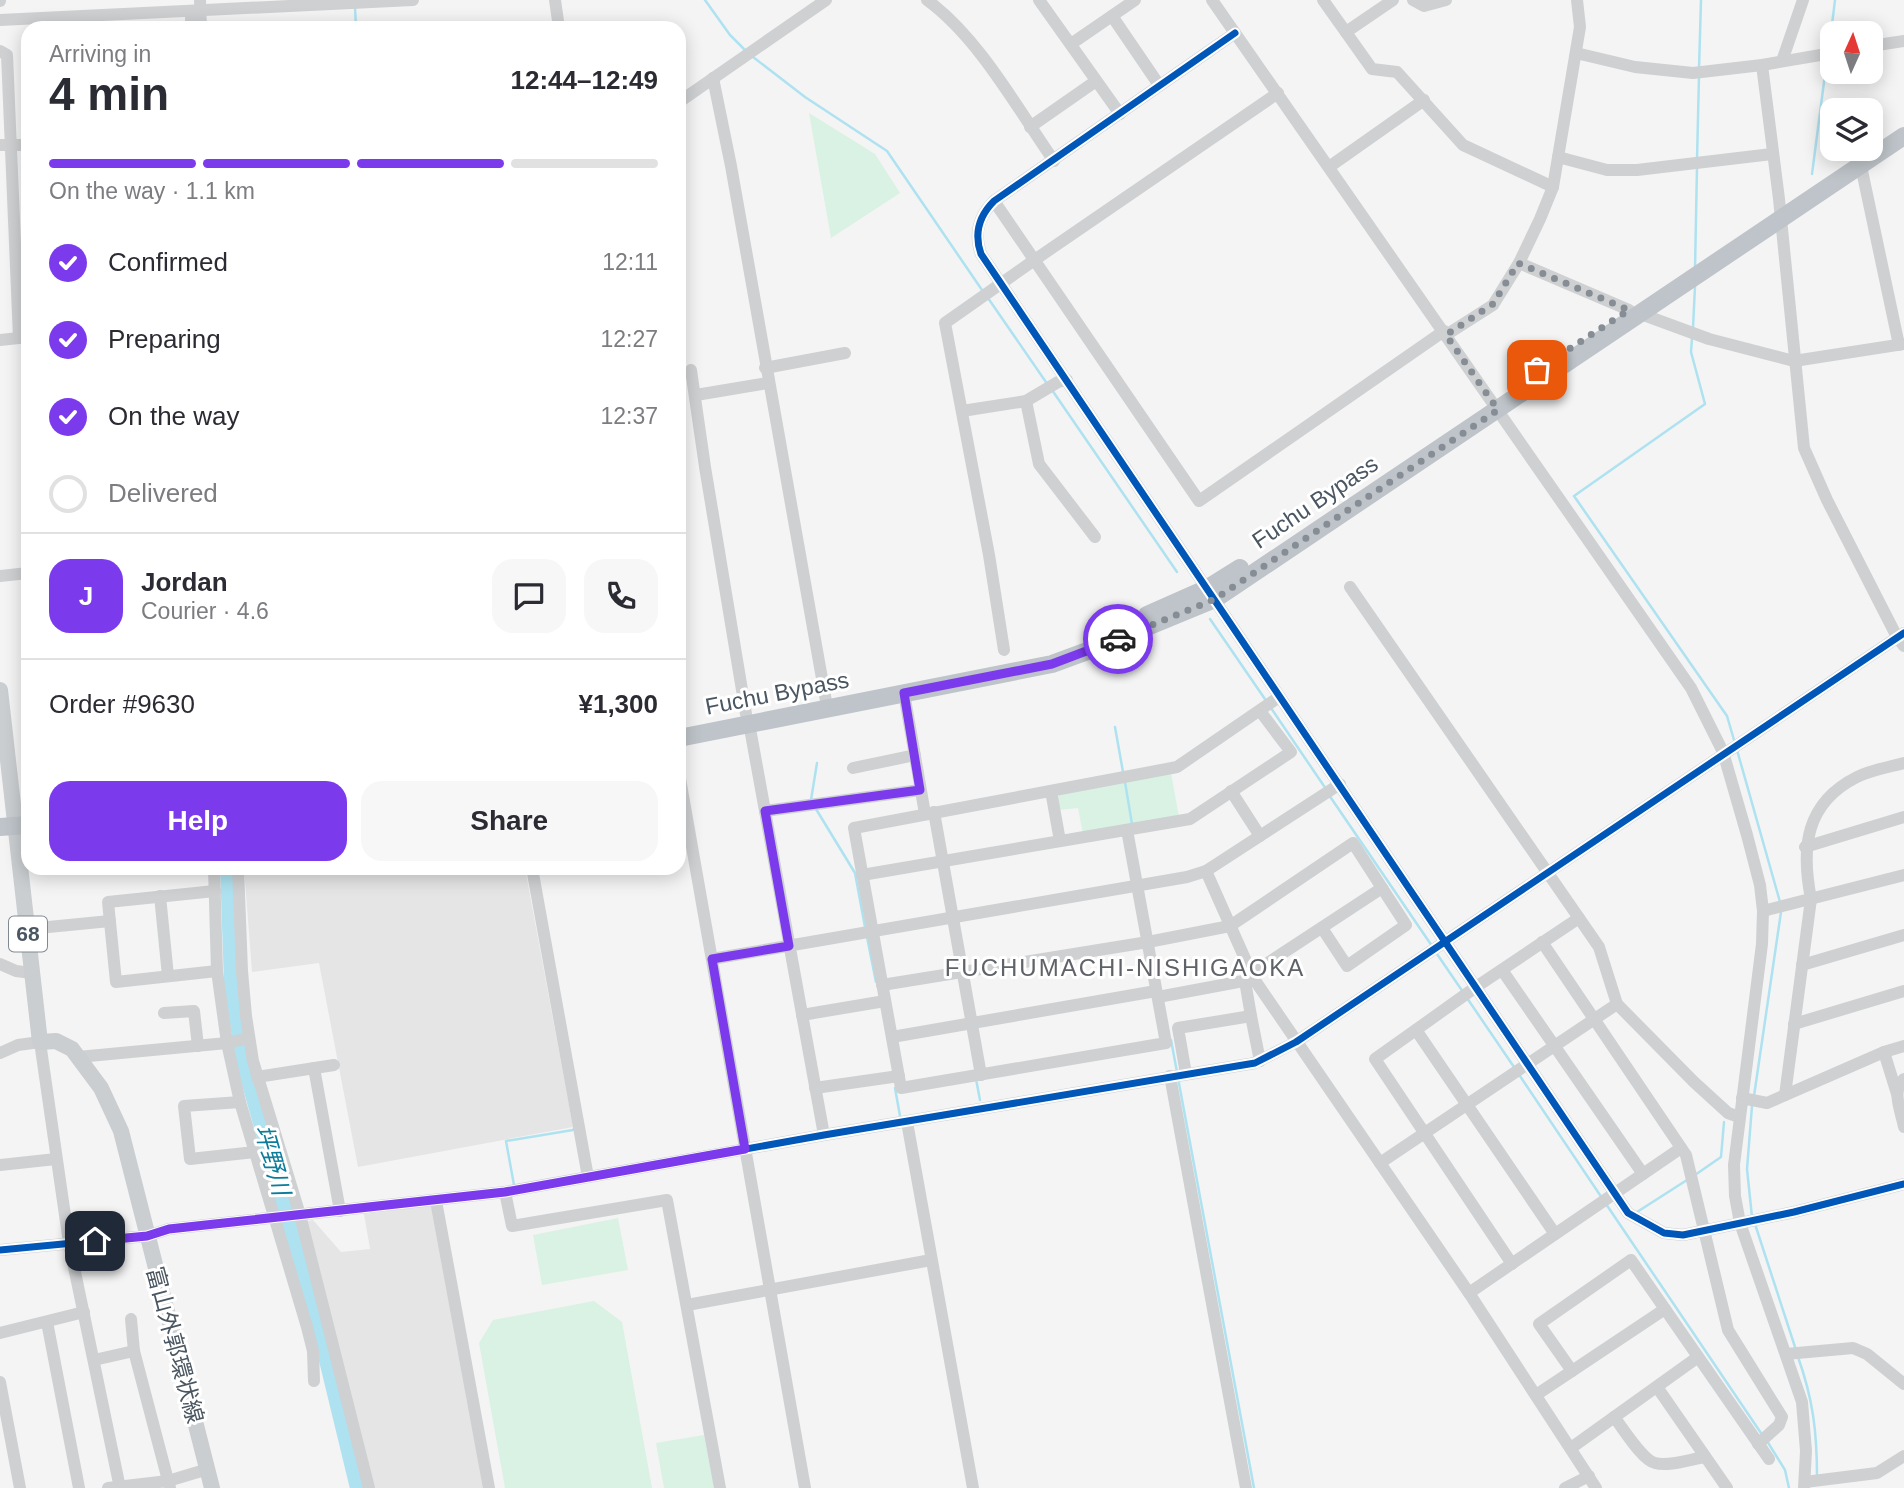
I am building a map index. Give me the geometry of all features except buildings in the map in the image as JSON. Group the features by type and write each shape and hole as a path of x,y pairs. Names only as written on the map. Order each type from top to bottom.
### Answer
{"highway":[{"name":"Fuchu Bypass","path":"1883,141 1904,124"},
{"name":"Fuchu Bypass","path":"1883,146 1904,136"},
{"name":"Fuchu Bypass","path":"686,727 904,693 1052,664 1101,646 1211,594 1857,161"},
{"name":"Fuchu Bypass","path":"686,736 826,701 1029,662 1075,648 1211,594"}],"main road":[{"path":"0,690 14,832"},
{"name":"68","path":"14,832 40,1042"},
{"name":"富山外郭環状線","path":"40,1042 56,1041 72,1048 101,1088 121,1131 212,1488"}],"street":[{"path":"58,21 197,8 413,0"},
{"path":"555,0 558,21"},
{"path":"686,97 826,0"},
{"path":"927,0 946,14 975,47 1054,161"},
{"path":"1040,0 1120,114"},
{"path":"1071,44 1135,0"},
{"path":"1323,0 1372,69 1397,72 1463,145 1553,187"},
{"path":"1346,32 1393,0"},
{"path":"1413,0 1424,6 1446,0"},
{"path":"993,201 1199,501 1445,333 1493,304 1518,263 1553,187 1580,27 1577,0"},
{"path":"1782,61 1802,0"},
{"path":"1215,1 1691,688 1723,752 1760,885 1763,911 1762,944 1734,1165 1735,1196 1740,1223 1787,1354 1801,1402 1806,1451 1805,1485 1877,1473 1904,1456"},
{"path":"1112,16 1158,85"},
{"path":"0,20 21,22"},
{"path":"1235,33 993,201 979,222 978,244 982,254 1628,1213 1664,1233 1683,1235 1904,1184"},
{"path":"1883,44 1904,41"},
{"path":"0,51 8,55 6,145 21,314"},
{"path":"1576,53 1635,66 1693,73 1820,55"},
{"path":"0,1250 147,1236 169,1229 505,1192 1260,1061 1296,1042 1723,752 1902,639 1827,500 1804,448 1762,65"},
{"path":"713,78 826,701"},
{"path":"1030,127 1096,81"},
{"path":"1004,650 945,323 1278,93"},
{"path":"1329,167 1424,100"},
{"path":"1558,157 1607,170 1637,170 1772,154"},
{"path":"1518,263 1635,312 1709,339 1794,361 1902,345 1868,161"},
{"path":"0,340 21,337"},
{"path":"765,368 845,353"},
{"path":"691,370 748,719 824,1135"},
{"path":"962,411 1026,401 1058,382 1067,380"},
{"path":"696,395 768,383"},
{"path":"1026,401 1039,464 1095,537"},
{"path":"0,576 21,574"},
{"path":"1350,587 1599,947 1617,1004 1694,1082 1728,1113 1740,1117"},
{"path":"904,693 920,790 929,810 942,862 981,1074"},
{"path":"1127,830 1166,1043 901,1088 854,828 929,810 1051,791 1177,766 1279,697"},
{"path":"862,875 1190,818 1291,752 1260,711"},
{"path":"853,768 915,755"},
{"path":"1784,1096 1811,899 1806,874 1805,846 1816,814 1833,791 1859,776 1904,763"},
{"path":"712,959 1137,887 1206,871 1340,784"},
{"path":"765,811 920,790"},
{"path":"1051,791 1060,841"},
{"path":"1231,791 1260,836"},
{"path":"686,812 805,1488"},
{"path":"1805,846 1904,817"},
{"path":"883,985 1230,926 1353,843 1406,925 1347,966 1322,928"},
{"path":"1206,871 1250,978 1469,1293 1596,1488"},
{"path":"214,875 217,971 227,1043 240,1102 313,1350 314,1381"},
{"path":"238,875 242,971 249,1038 257,1077 300,1215 369,1488"},
{"path":"533,875 588,1177"},
{"path":"1763,911 1904,875"},
{"path":"892,1037 1250,978 1382,888"},
{"path":"215,891 108,902 116,982 217,971"},
{"path":"160,896 168,976"},
{"path":"1512,1264 1375,1059 1579,918"},
{"path":"28,929 110,920"},
{"path":"1802,965 1904,935"},
{"path":"1542,942 1686,1155 1728,1330 1782,1417 1779,1425 1758,1444"},
{"path":"0,964 16,971 32,973"},
{"path":"1502,970 1643,1174"},
{"path":"1250,978 1251,1016 1260,1061"},
{"path":"1794,1024 1904,991"},
{"path":"802,1015 885,1001"},
{"path":"1380,1163 1617,1004"},
{"path":"164,1013 194,1012 198,1046"},
{"path":"1186,1074 1178,1028 1251,1016"},
{"path":"1416,1030 1555,1234"},
{"path":"78,1057 227,1043 249,1038"},
{"path":"0,1053 18,1045 40,1042 69,1243 94,1360 116,1487 169,1484 208,1469"},
{"path":"1742,1098 1767,1103 1904,1045"},
{"path":"1884,1052 1904,1127"},
{"path":"257,1077 334,1065"},
{"path":"314,1068 340,1211"},
{"path":"815,1088 899,1076"},
{"path":"1170,1076 1247,1488"},
{"path":"1897,1094 1899,1084 1904,1079"},
{"path":"240,1102 184,1106 190,1159 255,1152"},
{"path":"907,1122 973,1488"},
{"path":"1469,1293 1681,1148"},
{"path":"0,1165 56,1159"},
{"path":"505,1192 512,1226 667,1200 720,1488"},
{"path":"436,1201 489,1488"},
{"path":"1572,1371 1539,1324 1631,1259 1769,1459"},
{"path":"687,1305 931,1260"},
{"path":"1536,1395 1665,1309"},
{"path":"0,1333 84,1312"},
{"path":"131,1319 134,1350 169,1484"},
{"path":"47,1322 79,1488"},
{"path":"309,1335 329,1330"},
{"path":"1787,1354 1853,1348 1867,1354 1904,1384"},
{"path":"94,1360 134,1350"},
{"path":"1571,1448 1698,1357"},
{"path":"0,1382 6,1443 20,1488"},
{"path":"1657,1387 1727,1488"},
{"path":"1615,1417 1651,1463 1705,1457"},
{"path":"1565,1488 1589,1476"}],"shaded area":[{"path":"245,875 526,875 573,1127 358,1167 319,963 252,972"},
{"path":"435,1205 485,1488 371,1488 304,1222 313,1220 341,1252 370,1249 364,1214"}],"green space":[{"path":"809,113 875,154 900,193 831,238"},
{"path":"1171,773 1179,817 1083,834 1078,808 1059,810 1057,800 1060,793"},
{"path":"618,1218 628,1270 542,1285 533,1235"},
{"path":"594,1301 622,1322 652,1488 505,1488 479,1343 493,1320"},
{"path":"704,1435 714,1488 664,1488 656,1443"}],"waterway":[{"path":"705,0 730,35 745,50"},
{"path":"1699,69 1701,0"},
{"path":"1832,21 1835,0"},
{"path":"355,7 356,21"},
{"path":"753,57 805,97 887,151 982,290"},
{"path":"1697,160 1699,76"},
{"path":"1812,174 1824,84"},
{"path":"1695,269 1697,167"},
{"path":"1693,328 1695,286"},
{"path":"988,298 1048,385"},
{"path":"1692,338 1691,352 1705,404 1574,496 1727,716 1734,740"},
{"path":"1052,390 1177,572"},
{"path":"1210,619 1267,702"},
{"path":"1271,708 1326,789"},
{"path":"1115,727 1123,772"},
{"path":"1737,750 1780,902"},
{"path":"811,800 817,763"},
{"path":"1125,782 1132,824"},
{"path":"1329,795 1432,946"},
{"path":"816,809 855,873 865,927"},
{"name":"坪野川","path":"228,875 232,983 244,1063 319,1327 358,1488"},
{"path":"1754,1096 1781,912"},
{"path":"867,937 876,982"},
{"path":"1437,954 1463,992"},
{"path":"1467,998 1514,1067"},
{"path":"1171,1040 1177,1072"},
{"path":"1520,1076 1602,1198"},
{"path":"1178,1078 1254,1488"},
{"path":"976,1079 980,1100"},
{"path":"895,1088 900,1116"},
{"path":"1752,1106 1747,1169 1752,1217"},
{"path":"1695,1175 1721,1157 1724,1122"},
{"path":"514,1185 506,1141 573,1130 575,1127"},
{"path":"1637,1212 1687,1180"},
{"path":"1606,1204 1763,1436"},
{"path":"1755,1224 1796,1350"},
{"path":"1798,1357 1813,1416 1817,1477"},
{"path":"1767,1441 1785,1470 1789,1488"}],"cycle path":[{"path":"1235,33 994,201 984,213 979,226 981,254 1628,1213 1664,1233 1683,1235 1794,1212 1904,1184"},
{"path":"0,1250 147,1236 169,1229 505,1192 824,1135 1255,1063 1296,1042 1904,633"}],"way so far":[{"path":"1118,639 1215,599 1498,410 1446,335 1493,304 1518,263 1629,310 1537,370"}],"district":[{"name":"FUCHUMACHI-NISHIGAOKA","path":"1125,968"}],"route":[{"path":"95,1241 147,1236 169,1229 505,1192 745,1149 712,959 789,946 765,811 920,790 904,693 1052,664 1118,639"}]}
